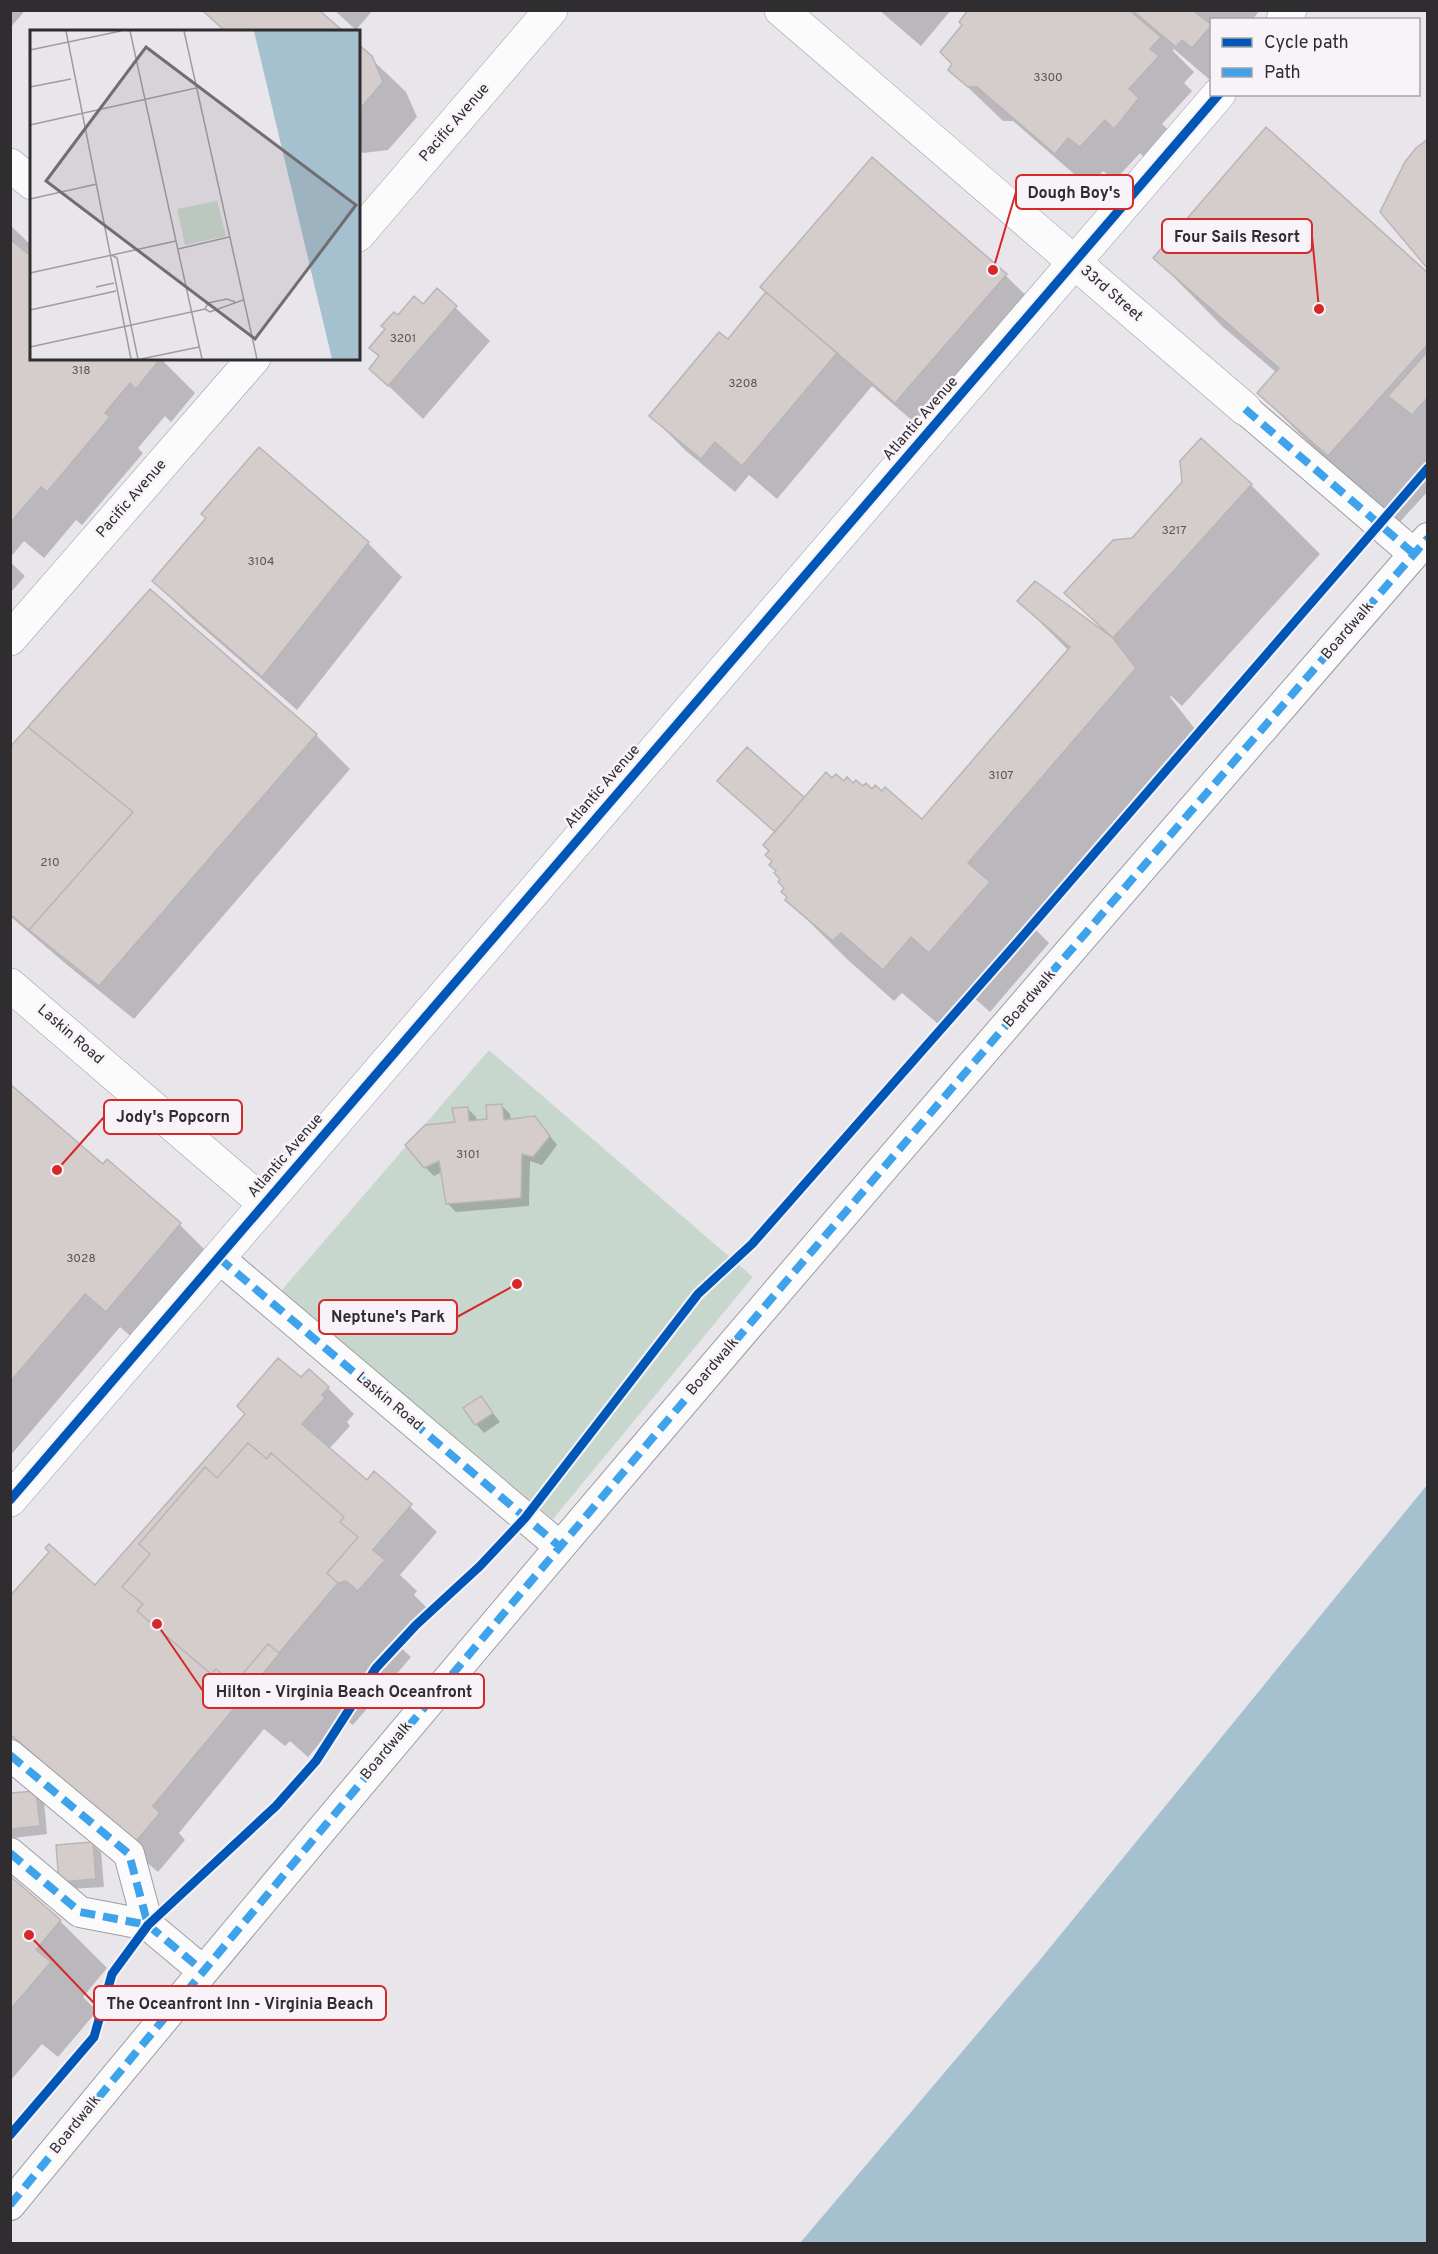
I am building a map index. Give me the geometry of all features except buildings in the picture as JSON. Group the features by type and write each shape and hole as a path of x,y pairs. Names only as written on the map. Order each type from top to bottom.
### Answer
{"main road":[{"name":"Pacific Avenue","path":"360,233 550,10"},
{"name":"33rd Street","path":"782,10 1245,410"},
{"name":"Atlantic Avenue","path":"10,1500 1217,96"},
{"path":"10,165 30,181"},
{"name":"Pacific Avenue","path":"10,639 247,361"},
{"name":"Laskin Road","path":"10,985 265,1204"}],"street":[{"name":"33rd Street","path":"1245,410 1421,546"},
{"name":"Boardwalk","path":"10,2205 559,1546 1421,546"},
{"name":"Laskin Road","path":"219,1258 559,1546"},
{"path":"10,1755 129,1854 148,1924"},
{"path":"10,1853 80,1912 148,1924 203,1971"}],"shaded area":[{"path":"489,1050 753,1277 553,1519 281,1291"}],"water":[{"path":"1427,1485 1427,2243 800,2243 1039,1961"}],"marked path":[{"path":"1245,409 1414,554"},
{"path":"10,2205 536,1575 1069,952 1428,538"},
{"path":"219,1258 559,1546"},
{"path":"10,1755 129,1854 148,1925"},
{"path":"10,1853 80,1912 148,1925 203,1971"}],"cycle path":[{"path":"10,1500 1217,96"},
{"path":"10,2135 94,2037 112,1974 148,1925 276,1806 316,1761 376,1668 416,1625 480,1566 525,1518 698,1294 752,1244 1015,945 1428,468"}],"place":[{"name":"Dough Boy's","path":"993,270"},
{"name":"Four Sails Resort","path":"1319,309"},
{"name":"Jody's Popcorn","path":"57,1170"},
{"name":"Neptune's Park","path":"517,1284"},
{"name":"Hilton - Virginia Beach Oceanfront","path":"157,1624"},
{"name":"The Oceanfront Inn - Virginia Beach","path":"29,1935"}]}
